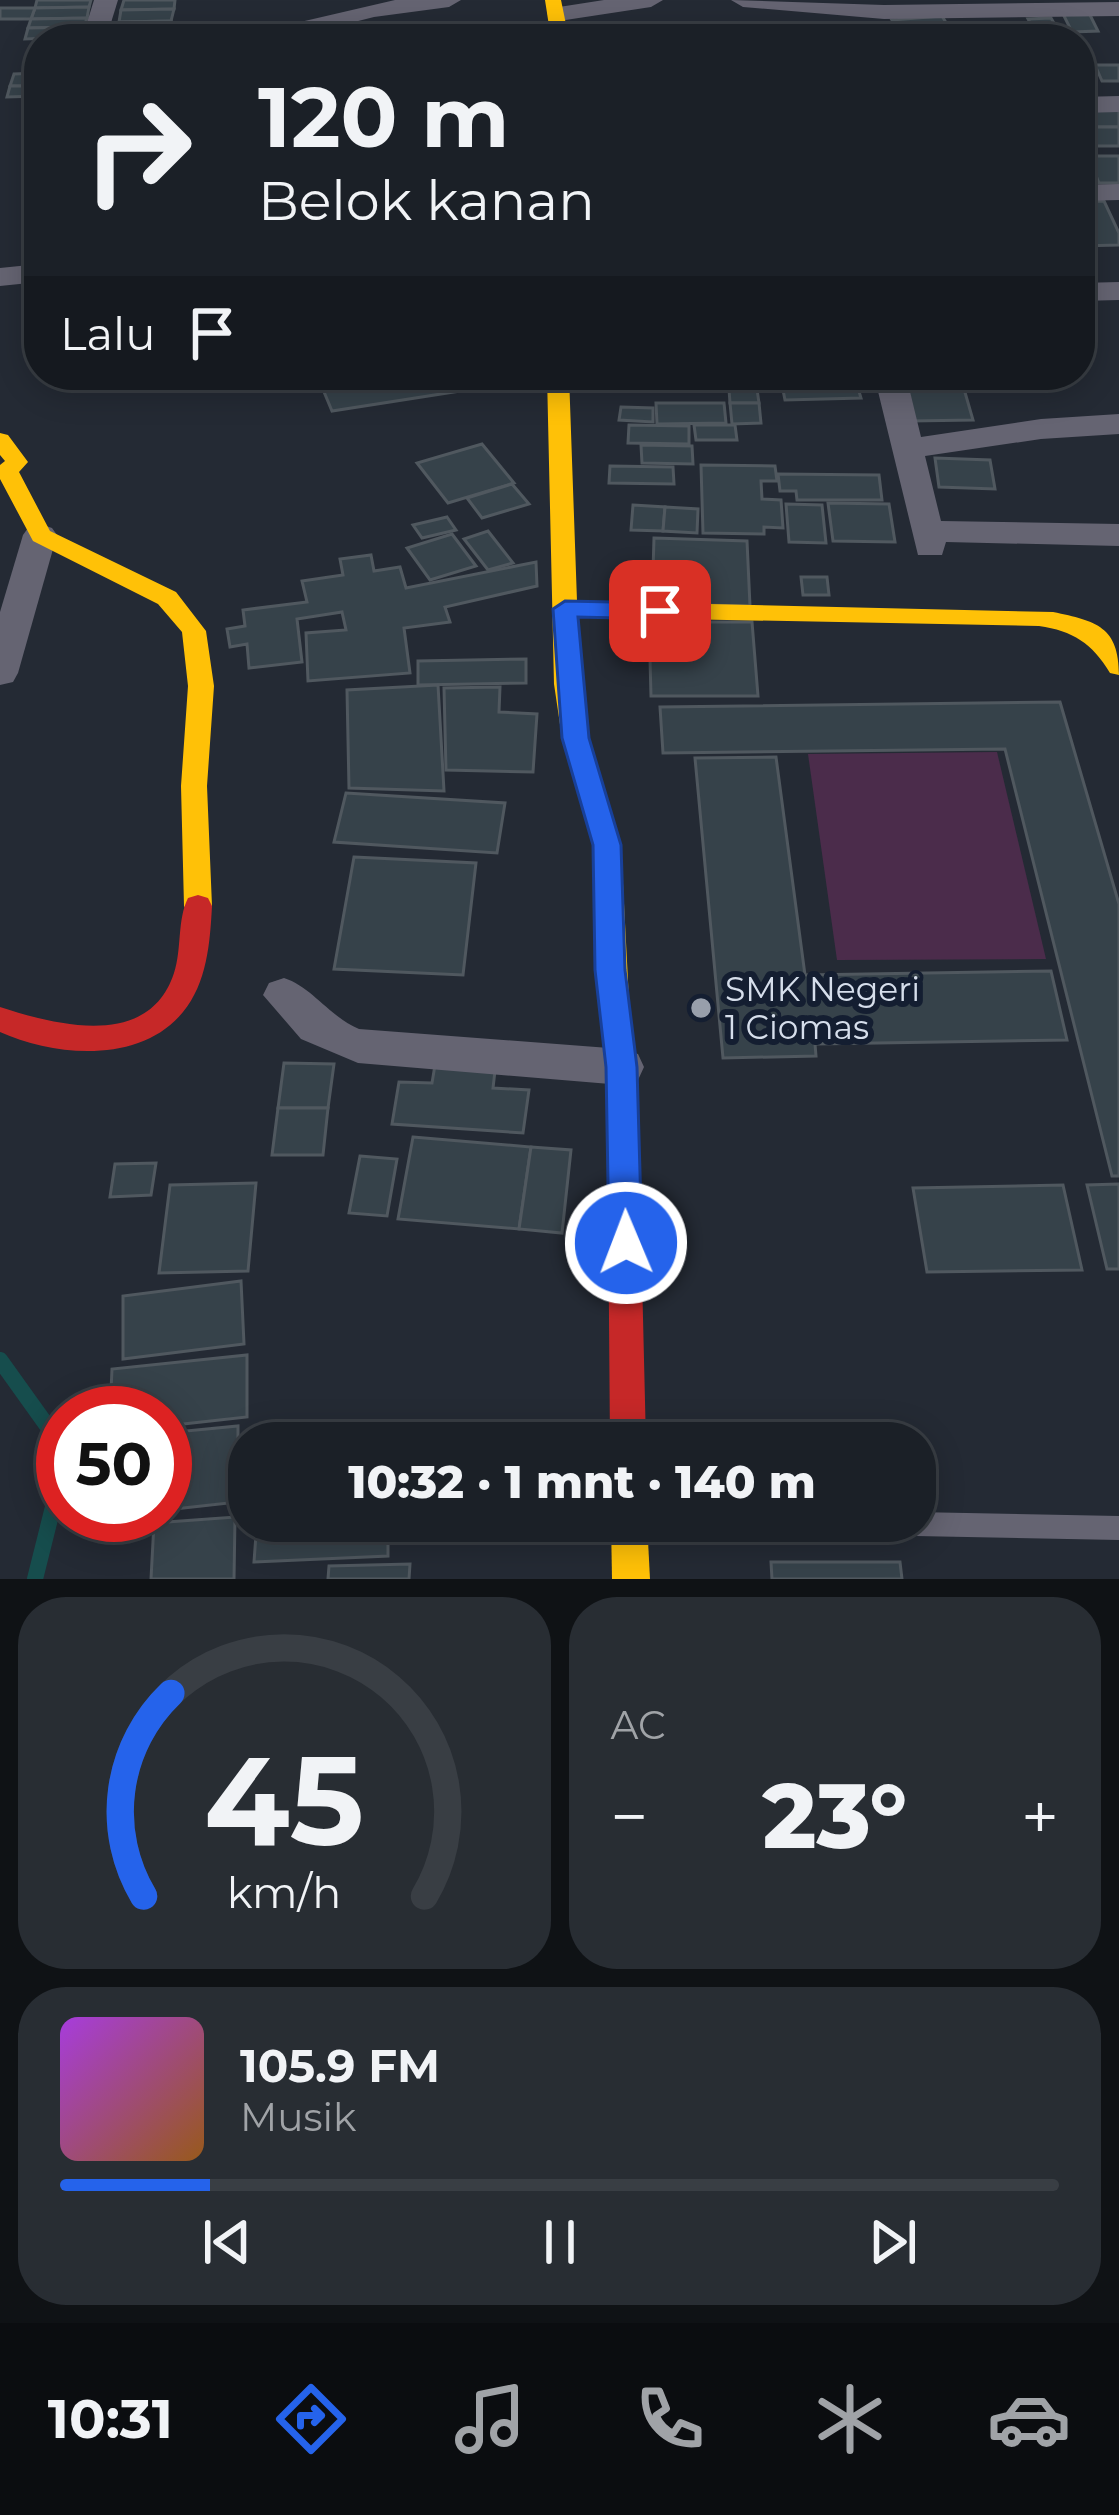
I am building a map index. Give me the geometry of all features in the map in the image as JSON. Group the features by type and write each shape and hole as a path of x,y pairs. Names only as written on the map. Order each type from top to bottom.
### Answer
{"street":[{"path":"318,24 374,10 449,0"},
{"path":"558,18 652,0"},
{"path":"743,0 884,12 1119,9"},
{"path":"558,390 565,609 575,738 607,845 610,970 622,1067 628,1422"},
{"path":"893,390 928,539 1119,535"},
{"path":"905,449 1041,428 1119,424"},
{"path":"0,1019 20,1032 43,1036 125,1036 148,1028 181,999 194,956 193,813 200,673 194,629 175,603 40,535 7,471 6,455"},
{"path":"0,673 40,535"},
{"path":"565,609 1039,618 1095,632 1107,641 1119,667"},
{"path":"284,994 305,1023 358,1046 622,1067"},
{"path":"630,1542 631,1579"}],"lane":[{"path":"936,1524 1119,1528"}],"shaded area":[{"path":"997,752 1046,959 837,960 808,754"}],"building":[{"path":"37,0 91,0 89,7 35,8"},
{"path":"124,0 175,0 174,9 121,10"},
{"path":"89,7 87,18 31,19 35,8"},
{"path":"0,8 35,8 31,19 0,19"},
{"path":"174,9 171,21 119,22 121,10"},
{"path":"1089,13 1094,24 1068,24 1063,14"},
{"path":"942,16 947,24 895,24 892,20"},
{"path":"87,18 85,24 29,24 31,19"},
{"path":"1051,18 1054,24 1031,24 1028,19"},
{"path":"171,21 170,24 119,22"},
{"path":"1095,65 1119,65 1119,81 1102,81"},
{"path":"14,74 24,74 24,86 10,86"},
{"path":"10,86 24,86 24,96 7,97"},
{"path":"1095,109 1119,109 1119,127 1095,127"},
{"path":"1095,127 1119,127 1119,146 1095,146"},
{"path":"1095,156 1119,156 1119,183 1099,183"},
{"path":"1095,201 1104,201 1119,233 1119,245 1095,246"},
{"path":"323,390 460,391 332,411"},
{"path":"729,390 757,390 759,403 730,403"},
{"path":"783,390 859,390 861,398 785,400"},
{"path":"903,390 964,390 973,420 911,421"},
{"path":"656,403 724,403 726,423 657,424"},
{"path":"730,403 759,403 761,423 732,424"},
{"path":"621,407 653,408 653,422 619,420"},
{"path":"629,425 689,426 689,444 628,443"},
{"path":"694,425 735,425 737,440 696,440"},
{"path":"482,444 514,483 448,503 417,463"},
{"path":"641,445 692,446 693,464 642,463"},
{"path":"935,458 990,460 995,489 939,487"},
{"path":"701,465 775,466 777,481 761,481 762,499 781,500 783,528 764,527 764,534 703,533"},
{"path":"610,466 673,467 674,484 609,483"},
{"path":"778,474 879,475 882,500 797,500 796,491 780,491"},
{"path":"512,484 529,504 482,518 467,498"},
{"path":"828,503 889,504 895,542 833,541"},
{"path":"786,504 822,505 826,543 789,542"},
{"path":"633,505 665,507 663,531 631,530"},
{"path":"665,507 698,509 697,533 663,531"},
{"path":"447,517 456,530 422,538 413,525"},
{"path":"488,531 513,563 488,570 464,539"},
{"path":"452,534 476,566 430,580 407,548"},
{"path":"654,538 747,541 750,606 652,604"},
{"path":"371,555 374,571 400,567 406,588 536,562 537,586 445,607 450,622 404,628 410,673 308,681 306,633 346,630 342,612 297,619 302,662 249,668 247,644 230,647 227,629 245,626 243,610 307,602 302,581 343,575 340,559"},
{"path":"801,577 827,577 829,595 803,595"},
{"path":"649,622 752,622 758,696 651,696"},
{"path":"526,659 526,683 418,685 418,661"},
{"path":"438,685 444,791 349,788 347,690"},
{"path":"500,687 499,712 537,714 533,772 446,770 444,688"},
{"path":"1060,702 1119,904 1119,1176 1112,1176 1005,749 663,753 660,707"},
{"path":"776,757 805,975 1051,971 1067,1040 815,1044 816,1056 723,1058 695,758"},
{"path":"346,793 505,803 497,853 334,842"},
{"path":"354,857 476,863 463,975 334,969"},
{"path":"436,1059 496,1062 493,1088 529,1090 523,1133 392,1124 399,1082 432,1083"},
{"path":"284,1063 334,1064 328,1108 278,1108"},
{"path":"278,1108 328,1108 323,1155 272,1155"},
{"path":"413,1137 531,1147 519,1229 398,1219"},
{"path":"531,1147 571,1150 562,1233 519,1229"},
{"path":"360,1156 397,1159 387,1216 349,1213"},
{"path":"156,1163 151,1195 110,1197 115,1164"},
{"path":"256,1183 248,1271 159,1273 170,1185"},
{"path":"1119,1184 1119,1269 1107,1269 1087,1185"},
{"path":"1063,1185 1082,1270 927,1272 913,1188"},
{"path":"241,1281 244,1344 123,1359 123,1296"},
{"path":"247,1355 247,1417 192,1423 192,1386 111,1386 112,1369"},
{"path":"228,1427 228,1503 192,1507 192,1430"},
{"path":"228,1518 228,1542 235,1542 234,1579 151,1579 153,1542 192,1542 192,1520"},
{"path":"255,1542 388,1542 388,1556 254,1562"},
{"path":"771,1562 900,1562 902,1579 772,1579"},
{"path":"410,1564 409,1579 328,1579 329,1566"}],"waterway":[{"path":"0,1360 36,1410"},
{"path":"35,1579 44,1542"}],"traffic: slow":[{"path":"553,0 557,24"},
{"path":"558,390 567,684 575,738 607,845 614,1000"},
{"path":"0,440 17,462 7,471 41,536 167,598 194,631 201,686 194,786 198,906"},
{"path":"565,609 1039,618 1087,631 1105,645 1119,667"},
{"path":"630,1542 631,1579"}],"traffic: jam":[{"path":"0,1019 41,1034 89,1039 135,1031 155,1021 185,983 195,946 198,906"},
{"path":"614,1000 622,1067 628,1422"}],"place":[{"name":"SMK Negeri 1 Ciomas","path":"701,1008"}],"route":[{"path":"626,1243 622,1067 610,970 607,845 575,738 565,609 660,611"}]}
